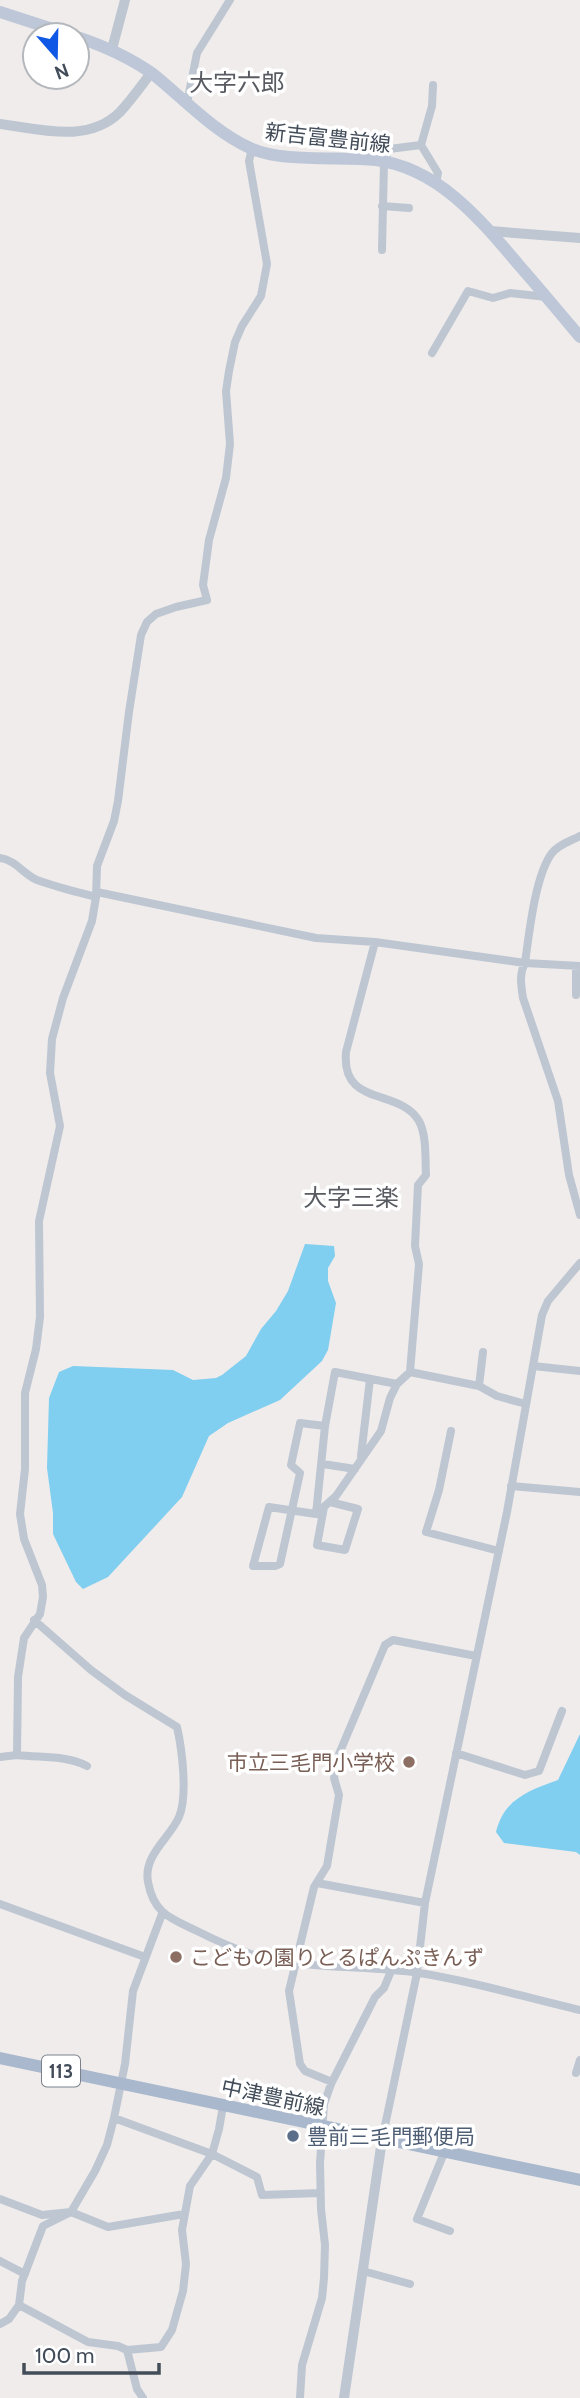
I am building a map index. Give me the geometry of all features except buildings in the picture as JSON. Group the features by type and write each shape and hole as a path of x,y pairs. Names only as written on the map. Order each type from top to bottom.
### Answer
{"main road":[{"path":"0,12 28,21"},
{"name":"新吉富豊前線","path":"91,42 112,49 151,73 221,130 252,149 292,156 384,162 411,169 436,183 449,191 490,231 580,337"},
{"name":"中津豊前線","path":"0,2059 580,2180"}],"street":[{"path":"112,49 125,0"},
{"path":"187,103 197,53 230,0"},
{"path":"0,124 66,132 96,128 120,112 151,73"},
{"path":"433,85 432,106 421,145 438,173 436,183"},
{"path":"382,250 384,162 389,149 421,145"},
{"path":"17,1755 18,1677 24,1638 40,1614 43,1591 24,1538 20,1514 25,1469 25,1393 36,1349 40,1317 39,1221 60,1126 49,1056 56,1020 92,921 97,866 114,821 141,635 147,622 156,614 207,600 203,585 209,540 223,490 230,444 226,391 229,371 242,326 261,296 267,264 249,160 252,149"},
{"path":"382,206 409,208"},
{"path":"490,231 580,238"},
{"path":"432,353 468,291 492,298 510,293 547,298"},
{"path":"580,836 556,848 547,863 533,912 525,963 521,970 523,998 558,1101 569,1175 580,1215"},
{"path":"0,858 10,860 36,880 96,895 316,938 375,942 525,963 578,966 576,995"},
{"path":"325,1426 300,1423 291,1465 300,1473 293,1512 280,1564 253,1566 268,1507 293,1512 316,1514 327,1504 381,1431 390,1398 397,1384 410,1372 419,1264 415,1246 418,1185 426,1175 421,1127 418,1119 404,1107 362,1091 351,1079 346,1065 346,1052 375,942"},
{"path":"344,2398 382,2140 417,1973 425,1903 499,1551 542,1315 548,1301 580,1263"},
{"path":"572,1272 580,1279"},
{"path":"478,1386 483,1352"},
{"path":"533,1366 580,1371"},
{"path":"316,1514 325,1426 335,1372 397,1384"},
{"path":"410,1372 478,1386 497,1396 526,1404"},
{"path":"361,1458 370,1379"},
{"path":"451,1431 439,1490 426,1532 499,1551"},
{"path":"323,1464 355,1469"},
{"path":"511,1486 580,1492"},
{"path":"327,1504 358,1509 345,1550 317,1545 327,1504"},
{"path":"34,1620 91,1670 177,1727 184,1801 178,1819 155,1852 147,1877 153,1898 162,1914 231,1948 253,1955 296,1963 417,1973 468,1981 580,2010"},
{"path":"332,2082 305,2071 300,2064 289,1990 317,1882 327,1866 339,1795 334,1778 339,1754 384,1645 393,1640 475,1656"},
{"path":"456,1753 525,1775 539,1771 562,1712"},
{"path":"0,1757 17,1755 64,1758 87,1766"},
{"path":"317,1882 425,1903"},
{"path":"0,1904 145,1957"},
{"path":"0,2325 9,2319 19,2305 25,2274 43,2226 71,2212 95,2172 114,2118 133,1991 162,1914"},
{"path":"300,2398 302,2365 322,2298 324,2278 325,2245 320,2163 324,2104 374,1997 384,1988 391,1971"},
{"path":"576,2073 580,2060"},
{"path":"19,2305 88,2342 118,2346 127,2350 161,2347 172,2330 184,2277 186,2264 182,2230 190,2186 212,2154 223,2106"},
{"path":"114,2118 212,2154 257,2177 262,2195 320,2193"},
{"path":"444,2153 417,2219 450,2231"},
{"path":"0,2199 42,2215 71,2212 108,2227 184,2214"},
{"path":"0,2261 25,2274"},
{"path":"363,2272 410,2284"},
{"path":"127,2350 137,2389 143,2398"}],"water":[{"path":"305,1244 334,1246 335,1256 328,1268 328,1281 336,1303 328,1350 322,1361 280,1400 228,1423 209,1436 182,1497 108,1577 83,1589 76,1582 53,1534 47,1468 49,1398 59,1372 73,1366 173,1370 193,1380 222,1375 246,1356 261,1329 276,1311 288,1291"},
{"path":"580,1734 580,1855 576,1852 504,1843 496,1832 505,1812 511,1804 527,1793 558,1780"}],"place":[{"name":"市立三毛門小学校","path":"409,1762"},
{"name":"こどもの園りとるぱんぷきんず","path":"176,1957"},
{"name":"豊前三毛門郵便局","path":"293,2136"}],"district":[{"name":"大字六郎","path":"237,82"},
{"name":"大字三楽","path":"351,1197"}]}
